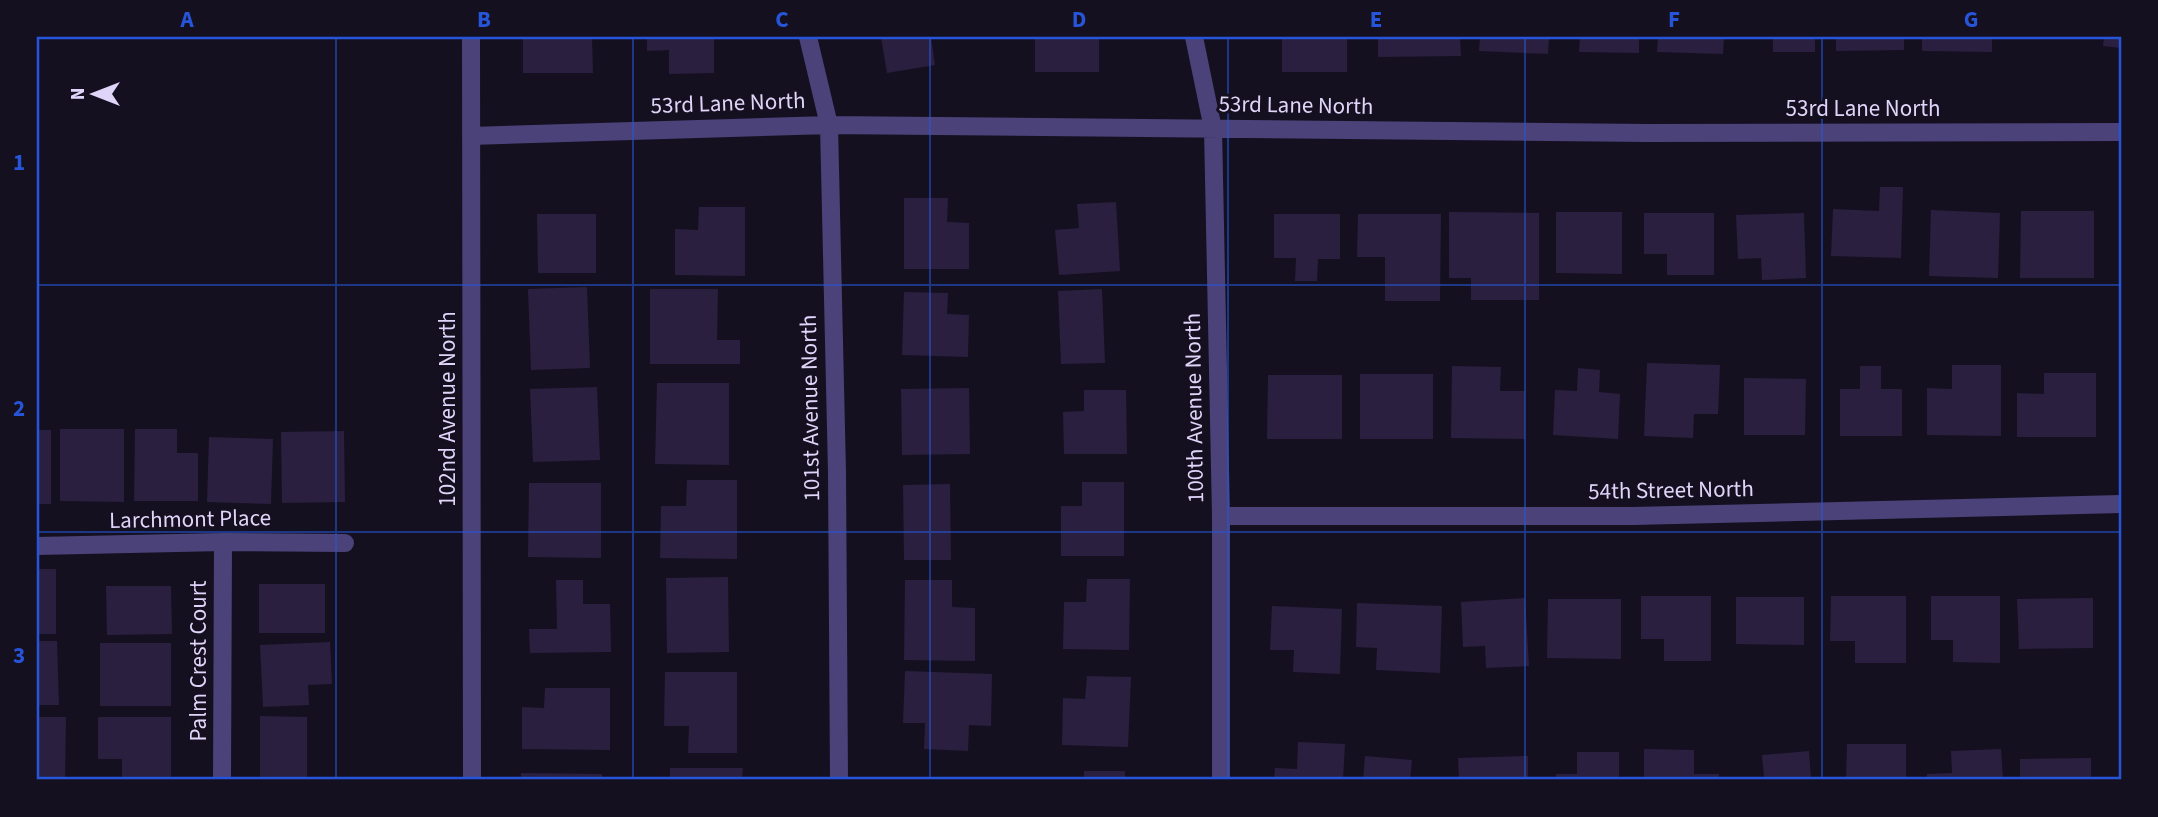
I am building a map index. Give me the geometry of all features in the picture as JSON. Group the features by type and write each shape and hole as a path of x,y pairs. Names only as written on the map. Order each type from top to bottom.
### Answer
{"street":[{"name":"102nd Avenue North","path":"471,37 472,780"},
{"name":"101st Avenue North","path":"808,37 829,125 837,472 839,780"},
{"name":"100th Avenue North","path":"1194,37 1213,128 1221,516 1220,780"},
{"name":"53rd Lane North","path":"471,136 829,125 1647,133 2121,132"},
{"name":"54th Street North","path":"1221,516 1633,516 2121,504"},
{"name":"Larchmont Place","path":"37,546 223,542 345,543"},
{"name":"Palm Crest Court","path":"222,780 223,542"}],"building":[{"path":"523,37 592,37 593,73 523,73"},
{"path":"647,37 714,37 714,73 669,74 669,50 647,51"},
{"path":"881,37 931,37 935,65 887,73"},
{"path":"1035,37 1099,37 1099,72 1035,72"},
{"path":"1282,37 1347,37 1347,72 1282,72"},
{"path":"1378,37 1460,37 1461,56 1378,57"},
{"path":"1480,37 1549,37 1548,54 1479,51"},
{"path":"1580,37 1639,37 1639,53 1579,52"},
{"path":"1658,37 1724,37 1723,54 1657,52"},
{"path":"1773,37 1815,37 1815,52 1773,52"},
{"path":"1836,37 1904,37 1904,50 1836,51"},
{"path":"1922,37 1992,37 1992,52 1922,51"},
{"path":"2104,37 2121,37 2121,48 2103,46"},
{"path":"1880,187 1903,187 1901,258 1831,256 1833,209 1879,211"},
{"path":"904,198 948,198 947,222 969,223 969,269 904,269"},
{"path":"1116,202 1120,271 1059,275 1055,230 1079,228 1077,204"},
{"path":"699,207 745,207 745,276 675,275 675,229 698,230"},
{"path":"1931,210 2000,213 1998,278 1929,276"},
{"path":"2021,211 2094,211 2094,278 2020,278"},
{"path":"1449,212 1539,213 1539,300 1471,300 1471,278 1449,278"},
{"path":"1556,212 1622,212 1622,274 1556,273"},
{"path":"1644,213 1714,213 1714,275 1667,275 1667,254 1644,254"},
{"path":"1804,213 1806,278 1762,280 1761,258 1738,259 1736,215"},
{"path":"537,214 596,214 596,273 538,273"},
{"path":"1274,214 1340,214 1340,259 1318,259 1317,281 1295,281 1296,258 1274,258"},
{"path":"1358,214 1441,214 1440,301 1385,301 1385,257 1357,257"},
{"path":"587,287 590,368 531,370 528,289"},
{"path":"650,289 718,289 717,340 740,340 740,364 650,364"},
{"path":"1102,289 1105,363 1061,364 1058,291"},
{"path":"904,292 948,293 947,314 969,315 968,357 902,355"},
{"path":"1647,363 1720,365 1718,414 1694,414 1693,438 1644,436"},
{"path":"1952,365 2001,365 2001,436 1927,435 1927,388 1952,389"},
{"path":"1452,366 1501,367 1500,391 1525,391 1525,439 1451,438"},
{"path":"1860,366 1881,366 1881,389 1902,389 1902,436 1840,436 1840,389 1860,389"},
{"path":"1578,368 1600,370 1599,392 1620,394 1618,439 1553,435 1555,390 1577,391"},
{"path":"2044,373 2096,373 2096,437 2017,437 2017,393 2044,394"},
{"path":"1360,374 1433,374 1433,439 1360,439"},
{"path":"1268,375 1342,375 1342,439 1267,439"},
{"path":"1744,378 1806,379 1805,435 1744,435"},
{"path":"657,383 729,383 729,465 655,464"},
{"path":"597,387 600,460 533,462 530,389"},
{"path":"969,388 970,454 902,455 901,389"},
{"path":"1084,390 1126,390 1127,454 1064,454 1063,412 1084,411"},
{"path":"60,429 124,429 124,502 60,501"},
{"path":"135,429 177,429 177,453 198,453 198,501 134,501"},
{"path":"37,430 51,430 51,504 37,504"},
{"path":"344,431 345,502 282,503 281,432"},
{"path":"209,437 273,439 271,504 207,502"},
{"path":"687,480 737,480 737,559 660,558 661,506 686,506"},
{"path":"1082,482 1124,482 1124,556 1061,556 1061,506 1082,506"},
{"path":"529,483 601,483 601,558 528,557"},
{"path":"950,484 951,560 904,560 903,485"},
{"path":"37,569 56,569 56,634 37,634"},
{"path":"728,577 729,652 667,653 666,578"},
{"path":"1087,579 1130,579 1129,650 1063,649 1064,602 1086,602"},
{"path":"556,580 583,580 583,604 610,604 611,652 530,653 529,629 557,629"},
{"path":"905,580 952,580 952,607 975,608 975,661 904,660"},
{"path":"259,584 325,584 325,633 259,633"},
{"path":"106,586 171,586 172,634 107,635"},
{"path":"1641,596 1711,596 1711,661 1664,661 1664,639 1641,639"},
{"path":"1831,596 1906,596 1906,663 1855,663 1855,641 1830,641"},
{"path":"1931,596 2000,596 2000,663 1953,662 1953,640 1931,640"},
{"path":"1736,597 1804,597 1804,645 1736,644"},
{"path":"1525,598 1529,666 1486,668 1485,646 1463,647 1461,602"},
{"path":"2093,598 2093,648 2019,649 2017,599"},
{"path":"1548,599 1621,599 1621,659 1547,658"},
{"path":"1357,603 1442,606 1440,673 1376,670 1377,648 1356,647"},
{"path":"1272,606 1342,609 1340,674 1293,672 1294,650 1270,650"},
{"path":"37,641 57,641 59,705 37,705"},
{"path":"330,642 332,684 308,685 309,705 263,707 260,645"},
{"path":"100,643 171,643 171,706 100,706"},
{"path":"905,671 992,674 991,726 969,725 968,751 924,749 925,723 903,723"},
{"path":"665,672 737,672 737,753 688,753 689,726 664,726"},
{"path":"1087,676 1131,677 1128,747 1062,745 1063,698 1085,699"},
{"path":"545,688 610,688 610,750 522,749 522,707 544,708"},
{"path":"260,716 307,717 307,780 260,780"},
{"path":"37,717 66,717 65,780 37,780"},
{"path":"98,717 171,717 171,780 122,780 122,759 98,759"},
{"path":"1298,742 1345,744 1343,780 1274,780 1275,768 1297,769"},
{"path":"1847,744 1906,744 1906,780 1846,780"},
{"path":"1644,749 1694,750 1694,774 1719,774 1719,780 1644,780"},
{"path":"2001,749 2003,780 1927,780 1927,774 1952,773 1951,751"},
{"path":"1809,751 1811,780 1747,780 1764,777 1762,755"},
{"path":"1577,752 1619,752 1619,780 1556,780 1556,774 1577,774"},
{"path":"1365,756 1412,760 1410,780 1363,780"},
{"path":"1528,756 1528,780 1459,780 1458,758"},
{"path":"2091,758 2091,780 2020,780 2020,759"},
{"path":"670,768 743,768 742,780 670,780"},
{"path":"1084,771 1125,771 1125,780 1084,780"},
{"path":"521,773 602,774 602,780 521,780"}]}
